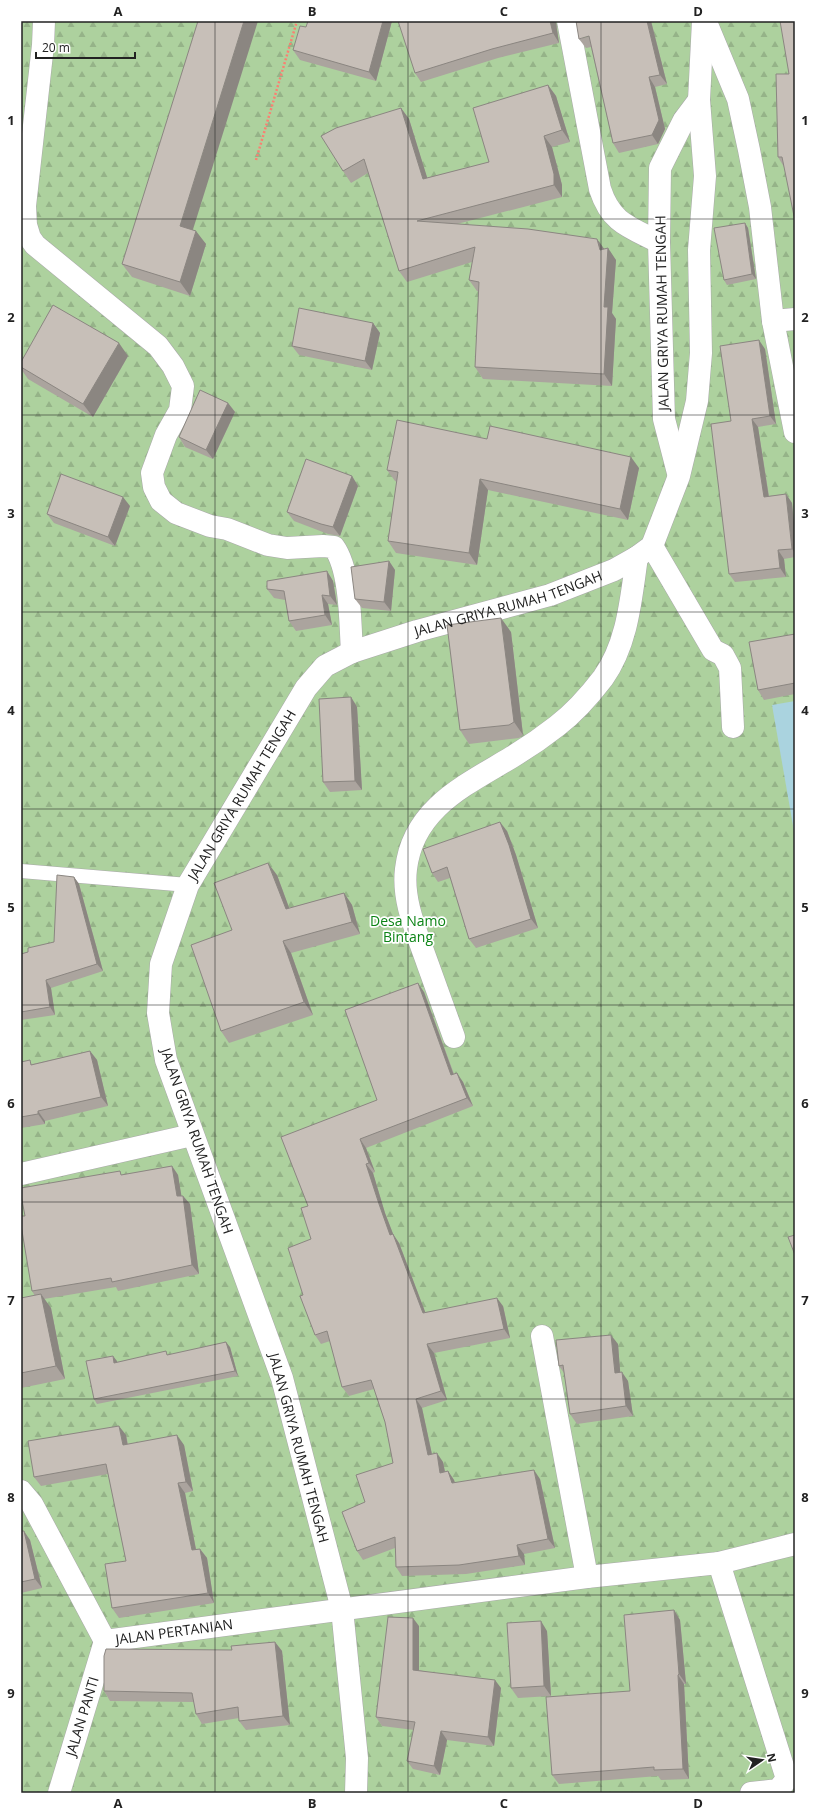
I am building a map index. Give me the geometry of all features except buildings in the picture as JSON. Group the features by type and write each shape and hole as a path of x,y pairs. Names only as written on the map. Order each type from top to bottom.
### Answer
{"street":[{"path":"44,21 43,44 24,206 26,225 30,238 35,246 92,290 158,346 173,366 183,386 180,410 166,435 152,473 154,487 161,501 176,513 210,526 227,529 268,544 287,548 323,546 334,547 341,560 346,580 352,652"},
{"path":"568,21 600,189 604,202 609,211 618,220 659,242"},
{"path":"454,1037 411,919 407,894 406,870 410,848 423,824 438,806 458,789 513,756 558,726 582,702 603,678 616,654 625,631 645,552 679,476 697,401 701,353 699,250 705,176 699,100 704,21"},
{"path":"704,21 738,98 760,207 773,321 795,432"},
{"name":"JALAN GRIYA RUMAH TENGAH","path":"679,476 664,419 659,242 660,168 684,120 699,100"},
{"path":"773,321 795,319"},
{"path":"645,552 713,650 723,656 730,668 733,727"},
{"name":"JALAN GRIYA RUMAH TENGAH","path":"356,1793 357,1758 342,1609 282,1378 192,1135 166,1060 158,1013 161,964 188,885 306,688 325,666 352,652 417,631 550,595 614,570 645,552"},
{"path":"21,1174 192,1135"},
{"path":"542,1336 587,1577"},
{"name":"JALAN PERTANIAN","path":"21,1491 32,1504 105,1641 587,1577 719,1563 795,1544"},
{"path":"719,1563 787,1779 778,1790 751,1793"},
{"name":"JALAN PANTI","path":"59,1793 105,1641"}],"lane":[{"path":"21,871 188,885"}],"path":[{"path":"256,160 297,21"}],"green space":[{"name":"Desa Namo Bintang","path":"21,21 788,21 795,66 795,1793 21,1793"}],"water":[{"path":"795,701 795,837 772,705"}]}
